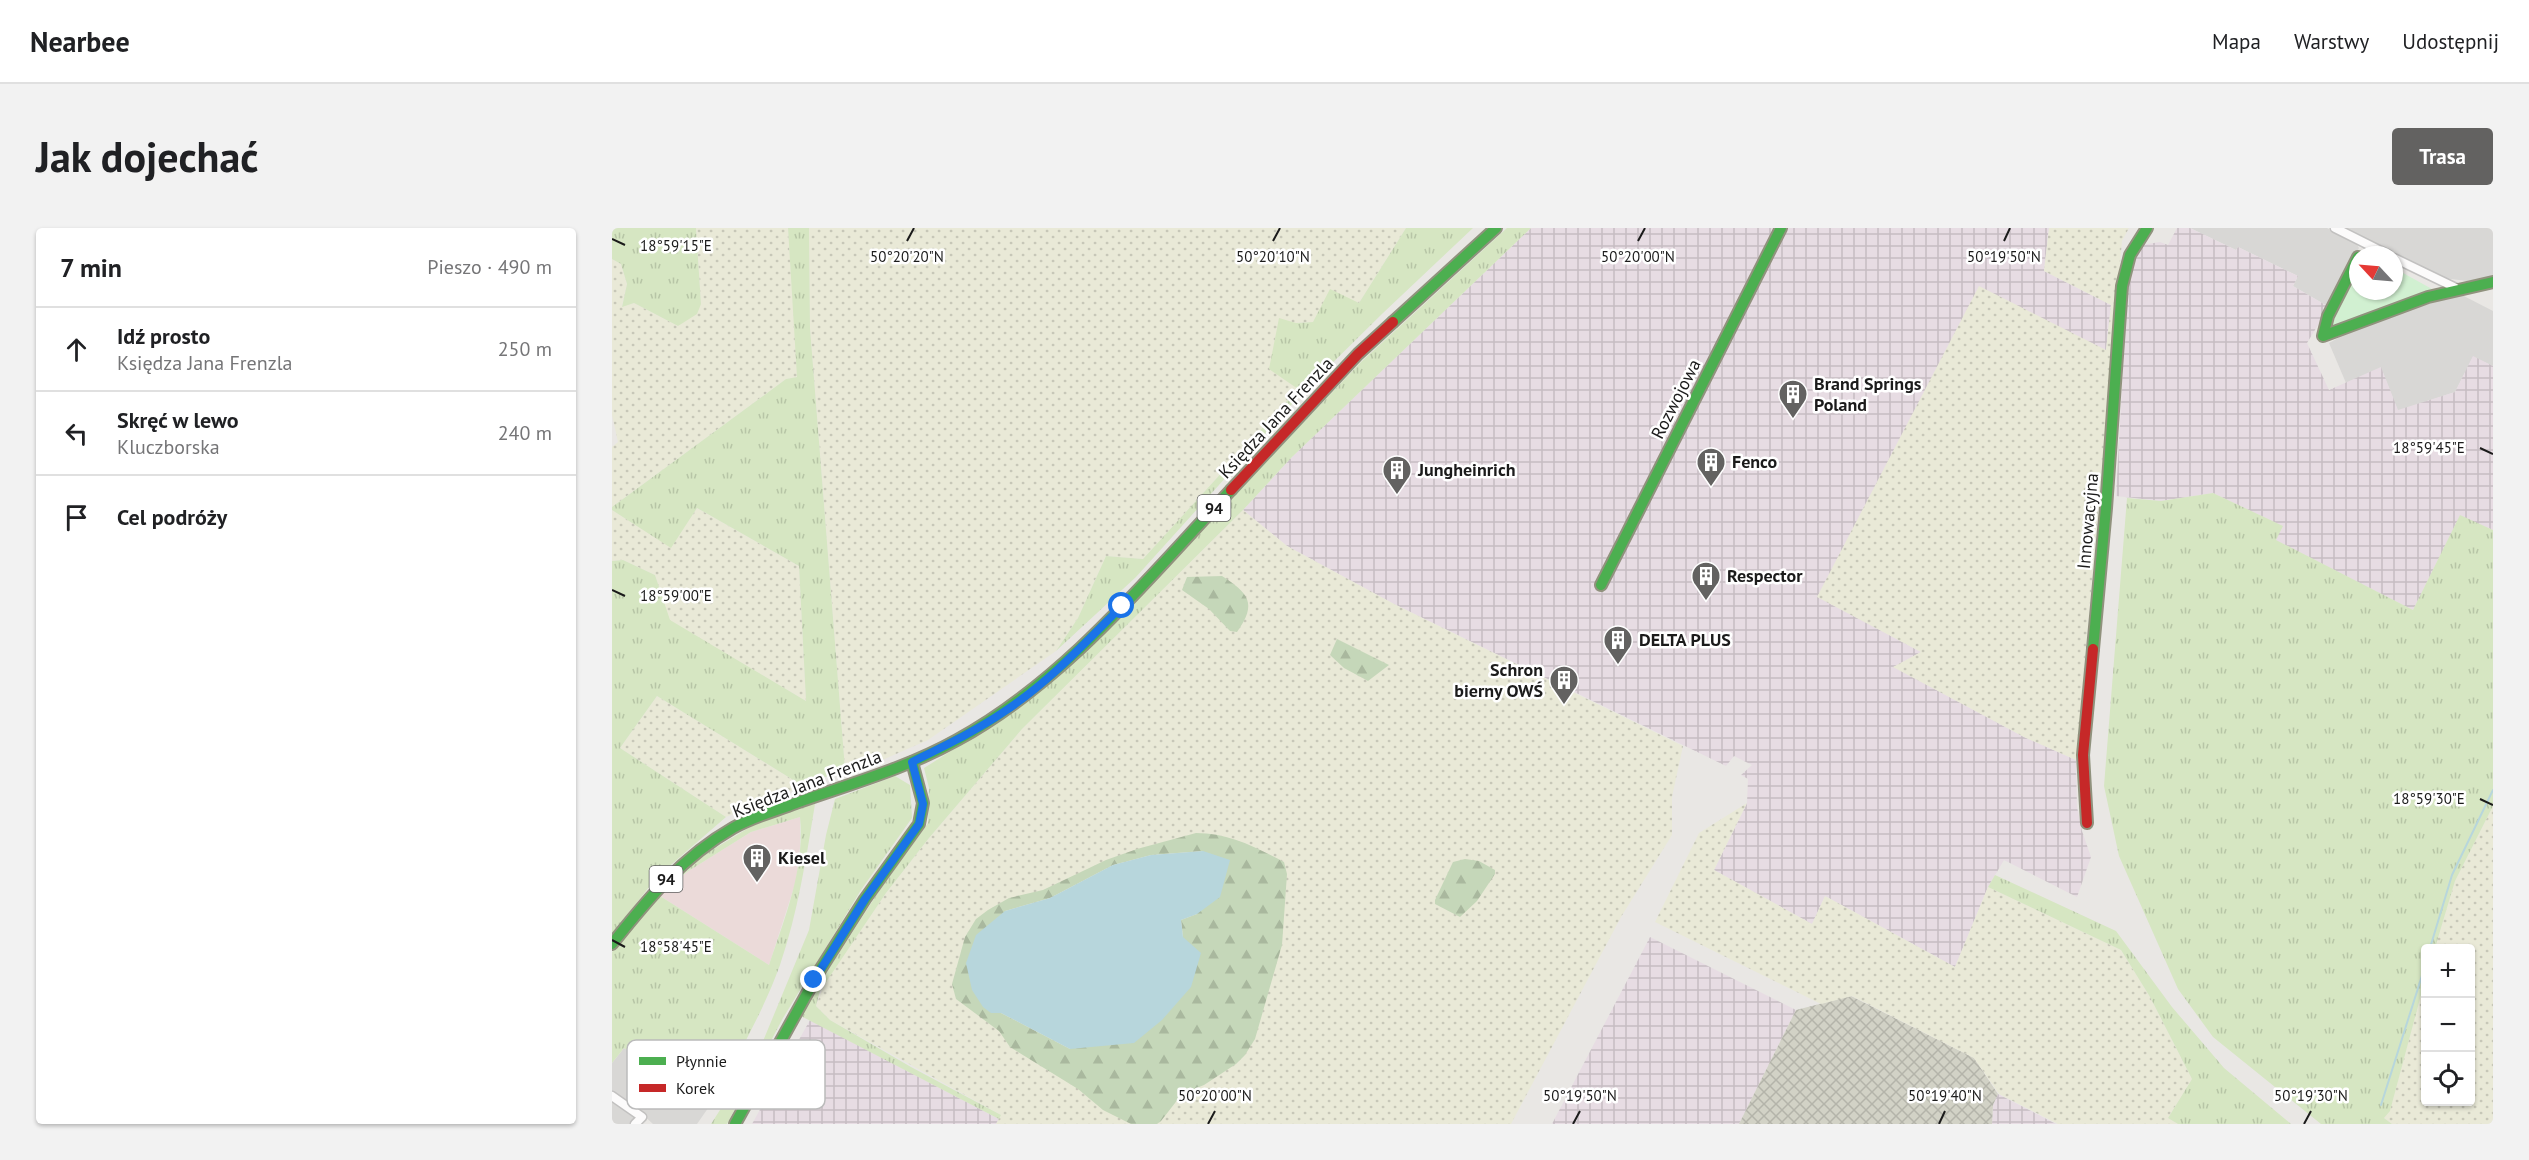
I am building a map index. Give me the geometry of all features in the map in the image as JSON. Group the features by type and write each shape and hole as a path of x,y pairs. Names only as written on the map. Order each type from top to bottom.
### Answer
{"street":[{"name":"Księdza Jana Frenzla","path":"612,944 655,890 687,860 733,828 768,813 912,762 956,741 1006,711 1070,658 1122,606 1358,354 1496,228"},
{"name":"Rozwojowa","path":"1601,585 1782,228"},
{"name":"Innowacyjna","path":"2087,823 2083,755 2106,508 2122,286 2125,264 2136,242 2147,228"},
{"path":"2335,228 2371,246"},
{"path":"2403,262 2456,288"},
{"path":"2349,275 2328,316 2323,336 2394,308 2456,288 2493,282"},
{"path":"782,1040 826,961 865,899 919,824 923,804 912,762"},
{"path":"612,1096 627,1106"},
{"path":"632,1109 642,1116 635,1124"},
{"path":"735,1124 743,1109"}],"shaded area":[{"path":"1531,228 2049,228 2044,271 2111,305 2106,350 1817,596 1921,652 1894,667 2024,737 2076,760 2077,807 2091,857 2077,897 2004,860 1988,887 1955,967 1825,896 1812,924 1714,870 1747,803 1748,779 1741,775 1752,765 1734,756 1726,766 1394,604 1287,546 1243,510 1292,457"},
{"path":"2177,228 2190,228 2236,250 2238,247 2298,276 2293,286 2329,307 2307,343 2329,390 2381,367 2398,410 2455,392 2473,356 2493,366 2493,530 2460,516 2413,610 2275,540 2282,526 2213,493 2161,501 2116,496 2128,275 2134,256 2141,245 2160,242 2168,245"},
{"path":"2190,228 2327,228 2358,246 2349,246 2349,268 2329,307 2293,286 2298,276 2238,247 2236,250"},
{"path":"2343,228 2493,228 2493,277 2467,281 2443,278 2403,258 2403,246 2379,246"},
{"path":"2460,294 2493,311 2493,366 2473,357 2455,392 2398,411 2381,368 2346,383 2329,343 2360,326"},
{"path":"800,817 800,847 796,881 769,965 660,896 687,872 751,832"},
{"path":"1650,937 1796,1010 1739,1124 1552,1124"},
{"path":"1851,996 1974,1058 1998,1094 1993,1105 1992,1124 1739,1124 1796,1010"},
{"path":"810,1020 999,1119 996,1124 752,1124 760,1109 825,1109 825,1040 799,1040"},
{"path":"624,1048 627,1050 627,1109 707,1109 697,1124 653,1124 641,1113 630,1124 612,1124 612,1063"},
{"path":"1998,1094 2056,1124 1992,1124 1993,1105"}],"green space":[{"path":"612,228 696,228 701,304 697,314 678,326 634,303 622,307 627,284 621,264 612,259"},
{"path":"696,228 788,228 798,377 786,379 612,507 612,447 618,442 612,415 612,259 621,264 627,284 622,306 634,303 678,326 701,304"},
{"path":"788,228 809,228 810,328 845,769 803,786 657,696 620,748 726,817 657,877 612,934 612,561 623,560 655,575 670,620 806,701 799,566 697,508 671,548 612,510 612,507 786,379 797,377"},
{"path":"809,228 1406,228 1359,303 1353,301 1313,322 1296,323 1298,389 1143,559 1106,556 1078,618 1056,651 928,740 864,768 845,769 810,328"},
{"path":"1406,228 1473,228 1301,394 1136,577 1056,651 1078,618 1106,556 1143,559 1298,389 1269,369 1279,318 1296,323 1313,322 1330,289 1359,303"},
{"path":"1507,228 1531,228 1292,457 1243,510 1022,729 929,838 886,893 820,991 816,1006 830,1020 1001,1115 999,1119 799,1015 879,891 928,823 929,788 924,768 1011,711 1073,663 1361,362"},
{"path":"2049,228 2129,228 2122,241 2076,760 2024,737 1893,667 1921,652 1817,597 1979,286 2106,350 2111,305 2044,271"},
{"path":"2403,273 2432,289 2329,329 2330,321 2349,283 2349,300 2403,300"},
{"path":"2213,493 2283,526 2276,540 2413,610 2460,515 2493,530 2493,806 2455,881 2436,944 2421,944 2421,995 2390,1111 2384,1118 2392,1124 2321,1124 2213,1037 2178,989 2119,856 2104,786 2127,498 2161,501"},
{"path":"697,508 799,566 806,701 669,620 655,575 623,560 612,561 612,510 671,547"},
{"path":"1243,510 1287,546 1394,604 1683,746 1672,797 1672,835 1621,917 1511,1124 996,1124 1001,1115 830,1020 816,1006 824,984 886,893 929,838 1022,729"},
{"path":"1222,576 1238,588 1247,600 1247,613 1237,632 1230,631 1209,609 1182,590 1187,577"},
{"path":"1337,639 1389,665 1368,681 1344,668 1330,655"},
{"path":"657,696 803,786 726,817 620,748"},
{"path":"895,776 910,785 912,818 861,890 771,1040 763,1040 809,930 826,835 835,799"},
{"path":"1747,803 1714,870 1812,924 1825,896 1955,967 1988,887 2121,950 2150,997 2192,1079 2168,1118 2178,1124 2058,1124 1999,1094 1974,1058 1852,996 1821,1004 1655,922 1699,833"},
{"path":"815,804 792,925 773,983 746,1040 627,1040 627,1050 624,1048 612,1063 612,952 658,894 684,867 750,827 799,807","holes":["800,817 800,855 787,911 769,965 660,896 687,872 751,832"]},
{"path":"2493,806 2493,1124 2392,1124 2383,1117 2390,1110 2421,995 2421,1106 2475,1106 2475,944 2436,944 2455,881"},
{"path":"1196,833 1220,835 1252,846 1284,862 1287,874 1282,945 1255,1039 1236,1064 1204,1085 1182,1094 1157,1124 1131,1124 1103,1110 1078,1089 1010,1047 999,1031 956,999 952,984 965,937 976,919 988,910 1009,898 1043,890 1106,860","holes":["1203,851 1197,914 1181,920 1183,937 1070,1049 1001,1013 1005,911 1050,898 1113,865 1151,855"]},
{"path":"1465,859 1479,861 1495,870 1495,874 1477,901 1460,917 1435,904 1435,900 1453,862"},
{"path":"1995,875 2116,931 2172,1007 2224,1068 2291,1124 2178,1124 2168,1118 2192,1079 2150,997 2121,950 1988,887"},
{"path":"721,1109 735,1109 727,1124 711,1124"}],"water":[{"path":"1203,851 1230,860 1220,897 1197,914 1181,920 1183,937 1201,953 1191,987 1162,1020 1134,1043 1070,1049 1001,1013 991,1013 983,1007 972,990 966,963 976,935 1005,911 1050,898 1113,865 1151,855"}],"waterway":[{"path":"2431,944 2452,875 2493,790"},
{"path":"2381,1105 2421,979"}],"traffic: fast":[{"path":"1393,322 1496,228"},
{"path":"1601,585 1781,228"},
{"path":"2093,649 2122,286 2130,255 2147,228"},
{"path":"2349,275 2328,316 2323,336 2428,297 2493,282"},
{"path":"612,944 666,880 698,852 733,828 764,814 918,759 957,740 996,716 1034,688 1103,626 1231,490"},
{"path":"781,1040 820,970 865,899 919,824 923,803 912,762"},
{"path":"735,1124 743,1109"}],"traffic: jam":[{"path":"1231,490 1358,354 1393,322"},
{"path":"2087,823 2083,755 2093,649"}],"place":[{"name":"Brand Springs Poland","path":"1793,420"},
{"name":"Fenco","path":"1711,488"},
{"name":"Jungheinrich","path":"1397,496"},
{"name":"Respector","path":"1706,602"},
{"name":"DELTA PLUS","path":"1618,666"},
{"name":"Schron bierny OWŚ","path":"1564,706"},
{"name":"Kiesel","path":"757,884"}],"route":[{"path":"814,980 865,899 919,824 923,804 912,762 956,741 1006,711 1070,658 1122,606"}]}
